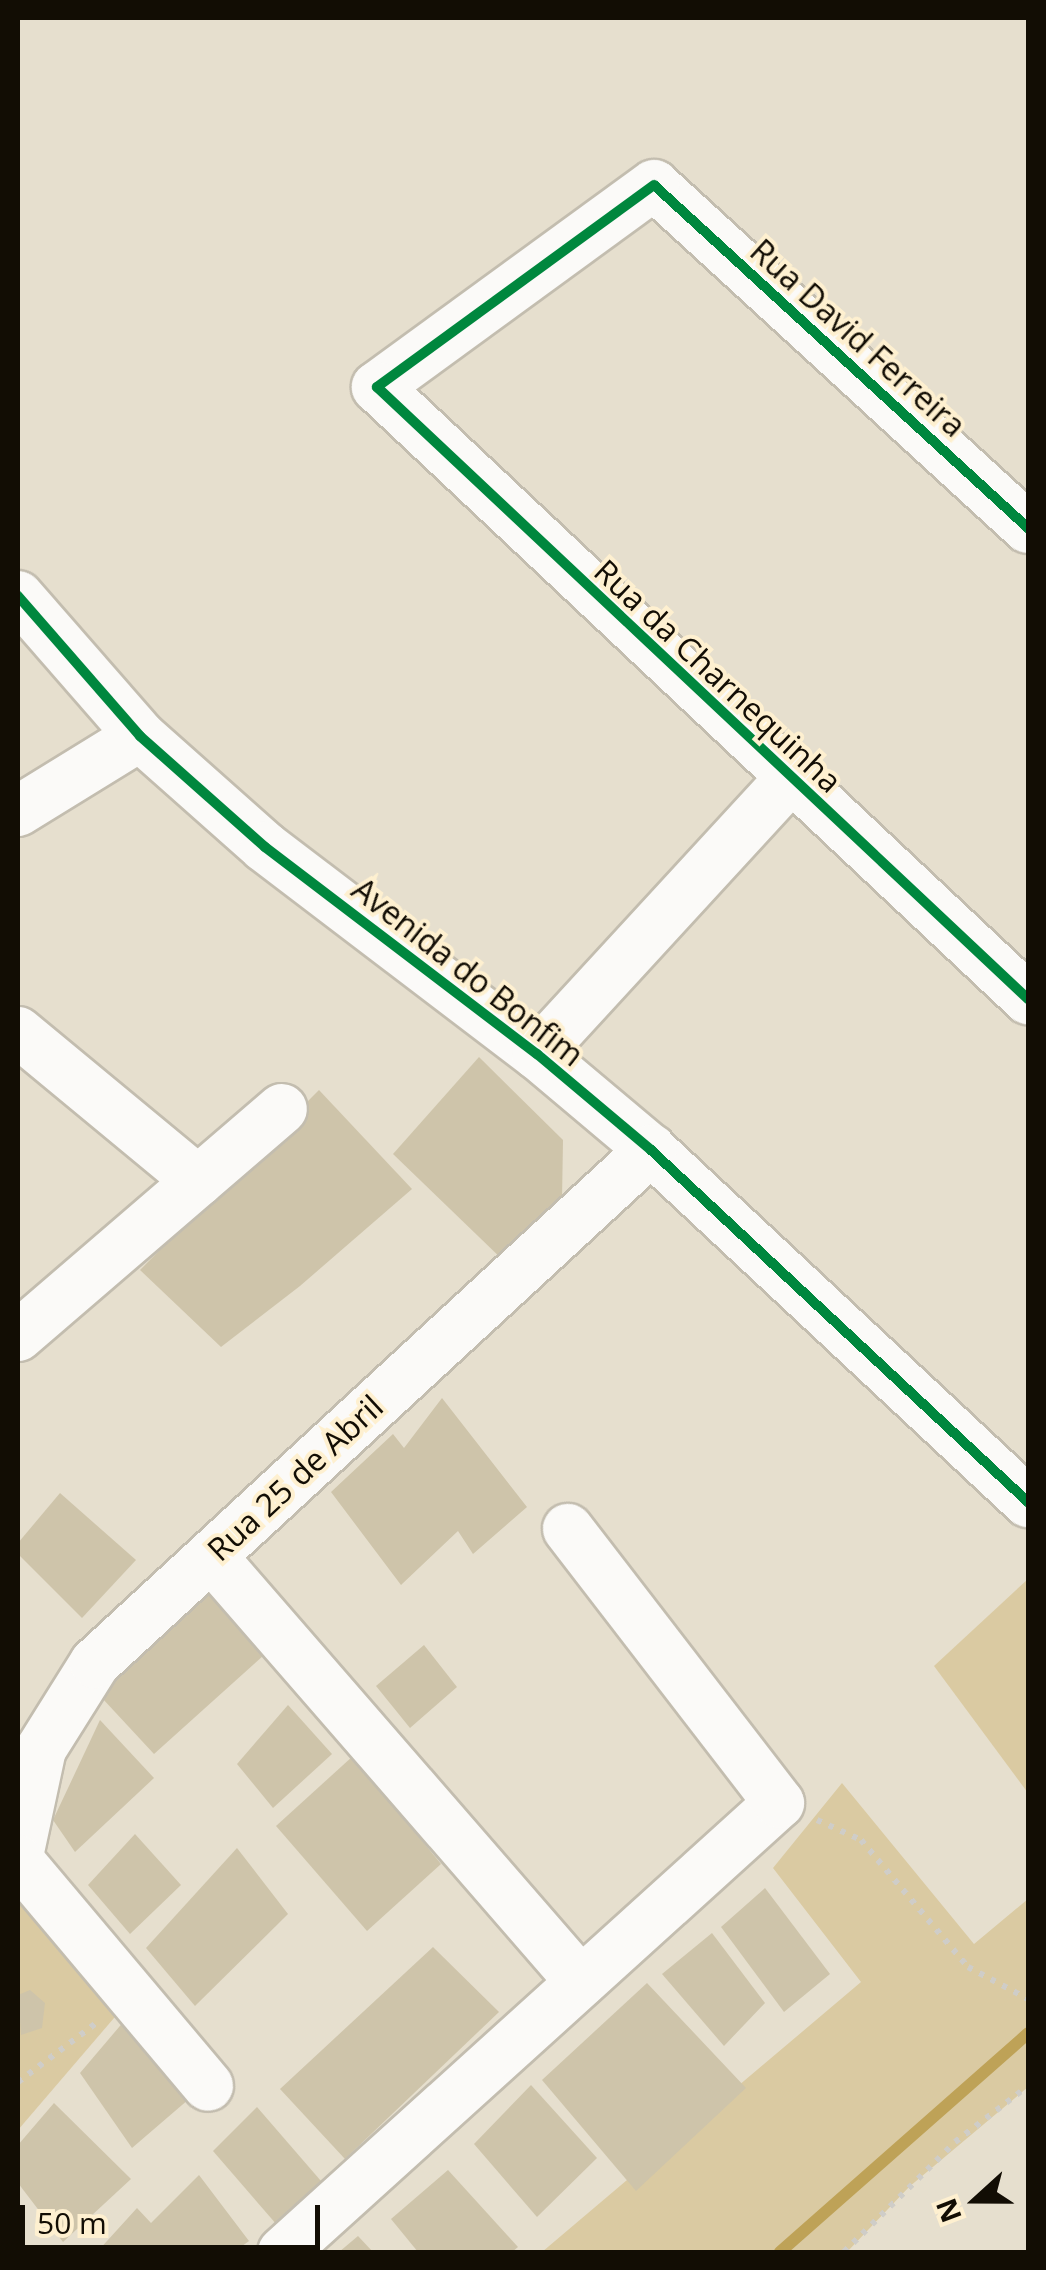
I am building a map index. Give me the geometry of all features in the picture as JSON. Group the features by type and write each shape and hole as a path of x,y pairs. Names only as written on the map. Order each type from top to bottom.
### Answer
{"street":[{"name":"Rua da Charnequinha","path":"654,185 377,387 1028,999"},
{"name":"Rua David Ferreira","path":"654,185 1028,528"},
{"name":"Avenida do Bonfim","path":"18,596 140,736 265,847 537,1054 651,1150 1028,1502"},
{"path":"18,811 140,736"},
{"path":"537,1054 790,779"},
{"path":"18,1032 198,1181"},
{"path":"18,1336 282,1109"},
{"name":"Rua 25 de Abril","path":"18,1858 41,1749 33,1738 95,1662 651,1150"},
{"path":"283,2252 780,1802 568,1528"},
{"path":"211,1556 581,1982"},
{"path":"18,1858 208,2086"}],"path":[{"path":"780,1802 861,1840 968,1967 1028,2000"},
{"path":"18,2082 132,1997"},
{"path":"844,2252 954,2142 1028,2086"}],"shaded area":[{"path":"1028,1579 1028,1793 934,1666"},
{"path":"842,1783 974,1944 1028,1899 1028,2087 909,2187 847,2252 542,2252 861,1982 773,1868"},
{"path":"18,1860 132,1997 18,2130"}],"building":[{"path":"479,1057 563,1140 562,1200 507,1264 393,1154"},
{"path":"319,1090 412,1189 300,1286 221,1347 140,1270"},
{"path":"442,1398 527,1507 473,1554 458,1531 401,1585 331,1492 393,1434 404,1448"},
{"path":"60,1493 136,1560 82,1618 18,1554 18,1543"},
{"path":"211,1575 273,1647 154,1754 102,1698 154,1631"},
{"path":"424,1645 457,1687 410,1728 376,1686"},
{"path":"288,1705 332,1754 273,1808 237,1764"},
{"path":"100,1720 154,1778 75,1852 53,1820"},
{"path":"353,1756 441,1864 367,1931 276,1826"},
{"path":"135,1834 181,1885 130,1934 88,1885"},
{"path":"237,1848 288,1914 195,2006 146,1948"},
{"path":"765,1888 830,1974 784,2012 721,1927"},
{"path":"712,1933 765,2003 724,2046 662,1974"},
{"path":"433,1947 499,2012 345,2159 280,2089"},
{"path":"647,1983 746,2088 636,2191 542,2080"},
{"path":"30,1990 45,2003 42,2028 21,2035 18,1995"},
{"path":"125,2020 189,2099 132,2148 80,2073"},
{"path":"531,2085 597,2158 537,2217 474,2144"},
{"path":"54,2103 131,2179 63,2242 18,2183 18,2145"},
{"path":"257,2107 321,2181 277,2225 213,2151"},
{"path":"448,2170 518,2247 512,2252 418,2252 391,2219"},
{"path":"199,2175 249,2241 234,2252 97,2252 137,2208 151,2223"},
{"path":"358,2236 373,2252 339,2252"}],"waterway":[{"path":"780,2252 1028,2033"}],"cycle path":[{"path":"1028,528 654,185 377,387 1028,999"},
{"path":"18,596 140,736 265,847 537,1054 651,1150 1028,1502"}]}
